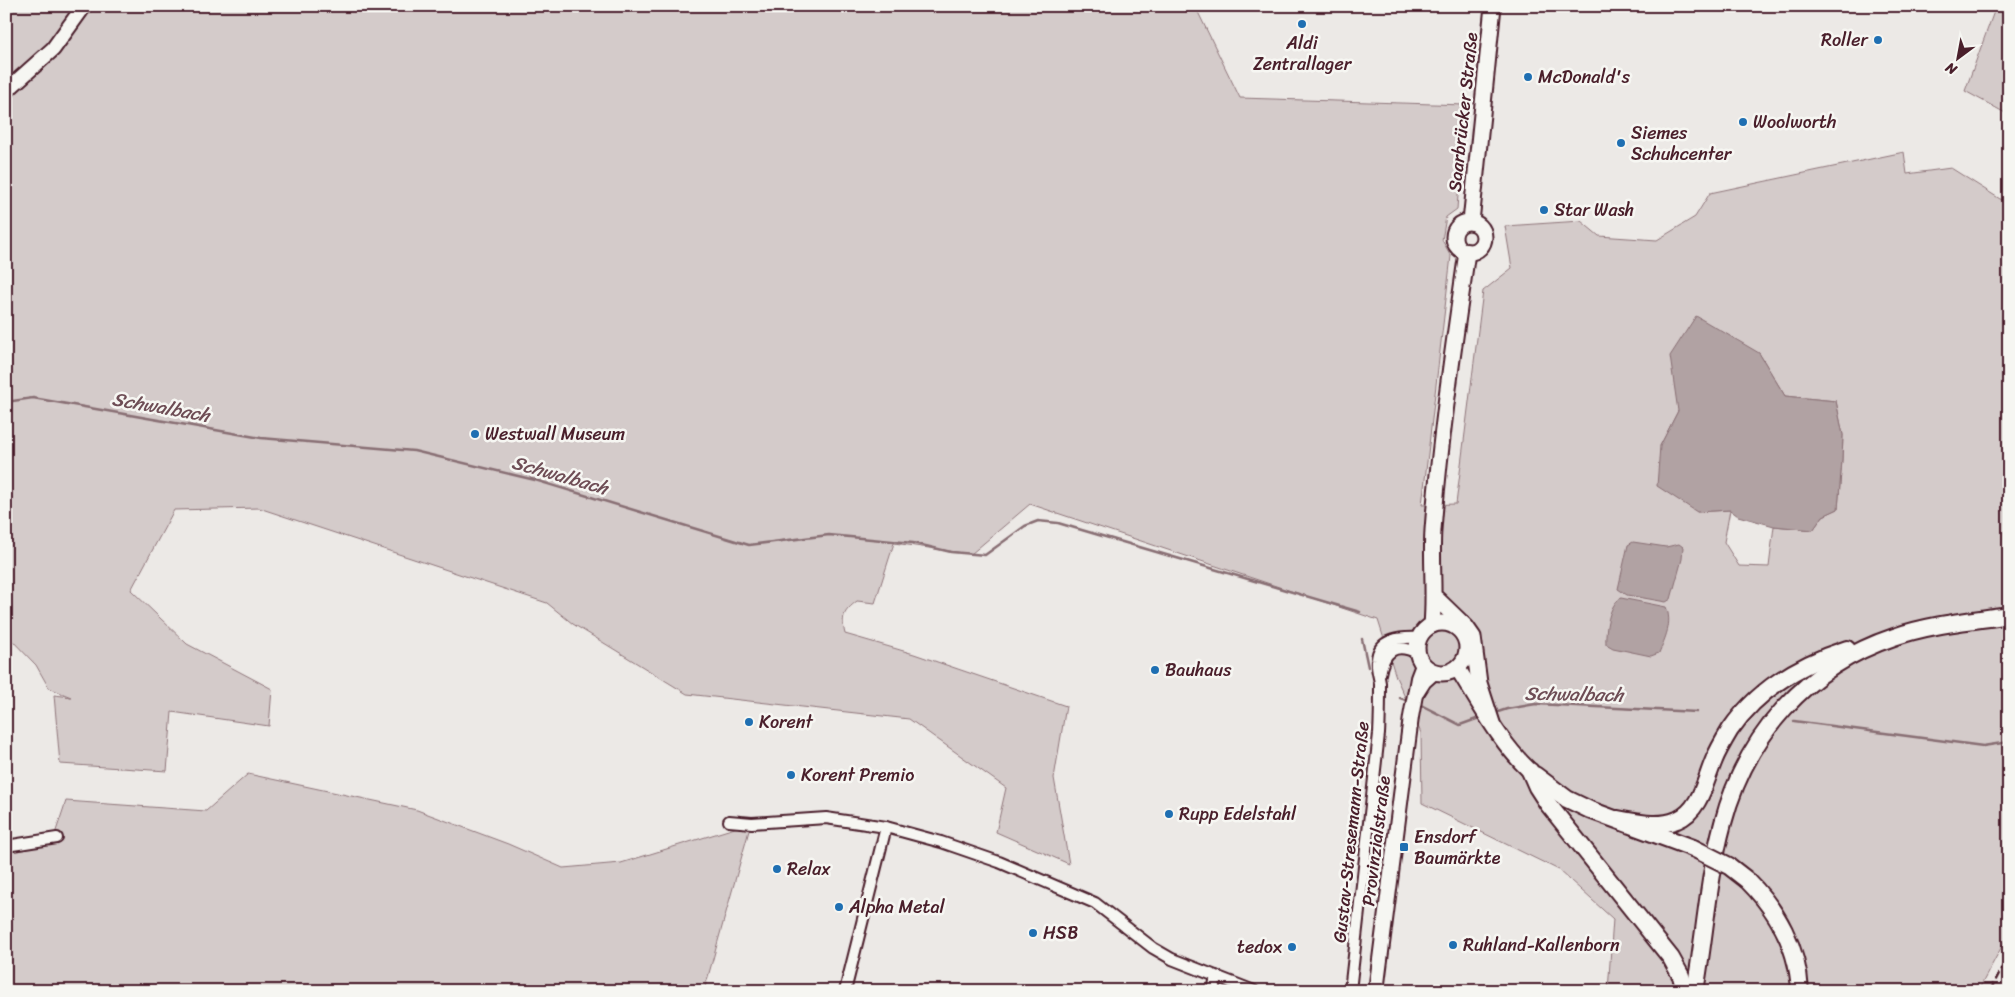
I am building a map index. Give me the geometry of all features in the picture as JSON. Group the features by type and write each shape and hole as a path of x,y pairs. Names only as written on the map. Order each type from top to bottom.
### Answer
{"highway":[{"path":"1617,819 1664,824 1678,820 1689,813 1698,801 1722,744 1742,714 1756,700 1788,675 1808,664 1840,652 1922,629 2009,615"},
{"path":"1693,989 1719,837 1742,769 1766,728 1806,686 1835,665 1874,644"},
{"path":"1530,770 1537,787 1548,804 1671,958 1681,976 1693,989"},
{"path":"1530,770 1544,783 1590,810 1693,848 1729,866 1747,880 1761,894 1776,915 1788,938 1796,960 1800,991"}],"main road":[{"path":"6,91 53,49 84,6"},
{"name":"Saarbrücker Straße","path":"1471,222 1493,6"},
{"path":"1466,222 1471,222 1481,229 1484,237 1478,248 1467,252 1458,248 1454,235 1458,227 1466,222"},
{"path":"1440,624 1440,610 1436,596 1432,556 1437,488 1467,252"},
{"path":"1436,596 1466,627 1473,637 1484,705"},
{"path":"1440,624 1462,632 1468,647 1467,655 1458,669 1442,674 1423,657 1422,633 1440,624"},
{"name":"Provinzialstraße","path":"1376,991 1411,717 1423,657"},
{"path":"1458,669 1484,705 1495,727 1530,770"}],"street":[{"name":"Gustav-Stresemann-Straße","path":"1350,991 1379,734 1377,657 1383,646 1397,639 1423,657"},
{"path":"729,821 752,823 826,818 858,821 941,842 999,862 1095,903 1153,948 1172,959 1254,991"},
{"path":"845,991 886,827"},
{"path":"6,846 57,838"},
{"path":"1213,991 1216,976"}],"shaded area":[{"path":"6,6 1195,6 1240,98 1465,105 1457,209 1446,217 1442,240 1451,256 1422,505 1456,504 1483,291 1512,268 1505,226 1581,221 1599,236 1657,240 1695,217 1710,193 1904,152 1907,174 1951,168 2000,199 2009,201 2009,933 1978,991 1608,991 1613,919 1559,870 1422,803 1421,733 1396,677 1378,620 1030,504 971,554 894,543 875,603 857,601 844,615 843,623 845,634 914,654 1066,706 1054,778 1069,864 996,832 1006,788 909,719 687,694 573,624 547,603 259,508 174,510 131,590 187,644 272,689 269,726 172,712 167,771 60,764 54,695 71,697 49,688 36,665 6,634","holes":["1759,353 1785,396 1836,401 1843,435 1838,509 1823,516 1813,530 1774,526 1769,567 1739,566 1724,542 1730,510 1697,512 1660,446 1678,411"]},
{"path":"1996,6 2009,6 2009,115 1965,91"},
{"path":"1696,316 1759,353 1785,396 1836,401 1843,435 1838,509 1823,516 1813,530 1774,526 1738,516 1730,510 1697,512 1657,486 1660,446 1678,411 1670,356"},
{"path":"1633,542 1666,547 1679,544 1683,547 1682,559 1671,599 1666,602 1627,595 1618,589 1628,545"},
{"path":"1621,598 1666,607 1669,619 1666,636 1659,653 1651,656 1613,648 1606,644 1607,625 1611,612 1613,606"},
{"path":"248,774 417,810 508,844 563,868 621,863 738,827 750,827 704,991 6,991 6,850 52,843 66,801 206,811"}],"waterway":[{"name":"Schwalbach","path":"6,402 33,398 261,438 414,451 535,480 749,545 829,535 913,543 951,552 985,555 1025,526 1038,521 1058,523 1360,612"},
{"path":"1362,639 1368,667"},
{"name":"Schwalbach","path":"1400,698 1409,701"},
{"name":"Schwalbach","path":"1419,704 1460,725 1482,717"},
{"name":"Schwalbach","path":"1495,713 1536,704 1697,712"},
{"name":"Schwalbach","path":"1794,721 1983,746 2009,742"}],"railway":[{"path":"1990,991 2009,954"}],"place":[{"name":"Aldi Zentrallager","path":"1302,24"},
{"name":"Roller","path":"1878,40"},
{"name":"McDonald's","path":"1528,77"},
{"name":"Woolworth","path":"1743,122"},
{"name":"Siemes Schuhcenter","path":"1621,143"},
{"name":"Star Wash","path":"1544,210"},
{"name":"Westwall Museum","path":"475,434"},
{"name":"Bauhaus","path":"1155,670"},
{"name":"Korent","path":"749,722"},
{"name":"Korent Premio","path":"791,775"},
{"name":"Rupp Edelstahl","path":"1169,814"},
{"name":"Ensdorf Baumärkte","path":"1404,847"},
{"name":"Relax","path":"777,869"},
{"name":"Alpha Metal","path":"839,907"},
{"name":"HSB","path":"1033,933"},
{"name":"Ruhland-Kallenborn","path":"1453,945"},
{"name":"tedox","path":"1292,947"}]}
